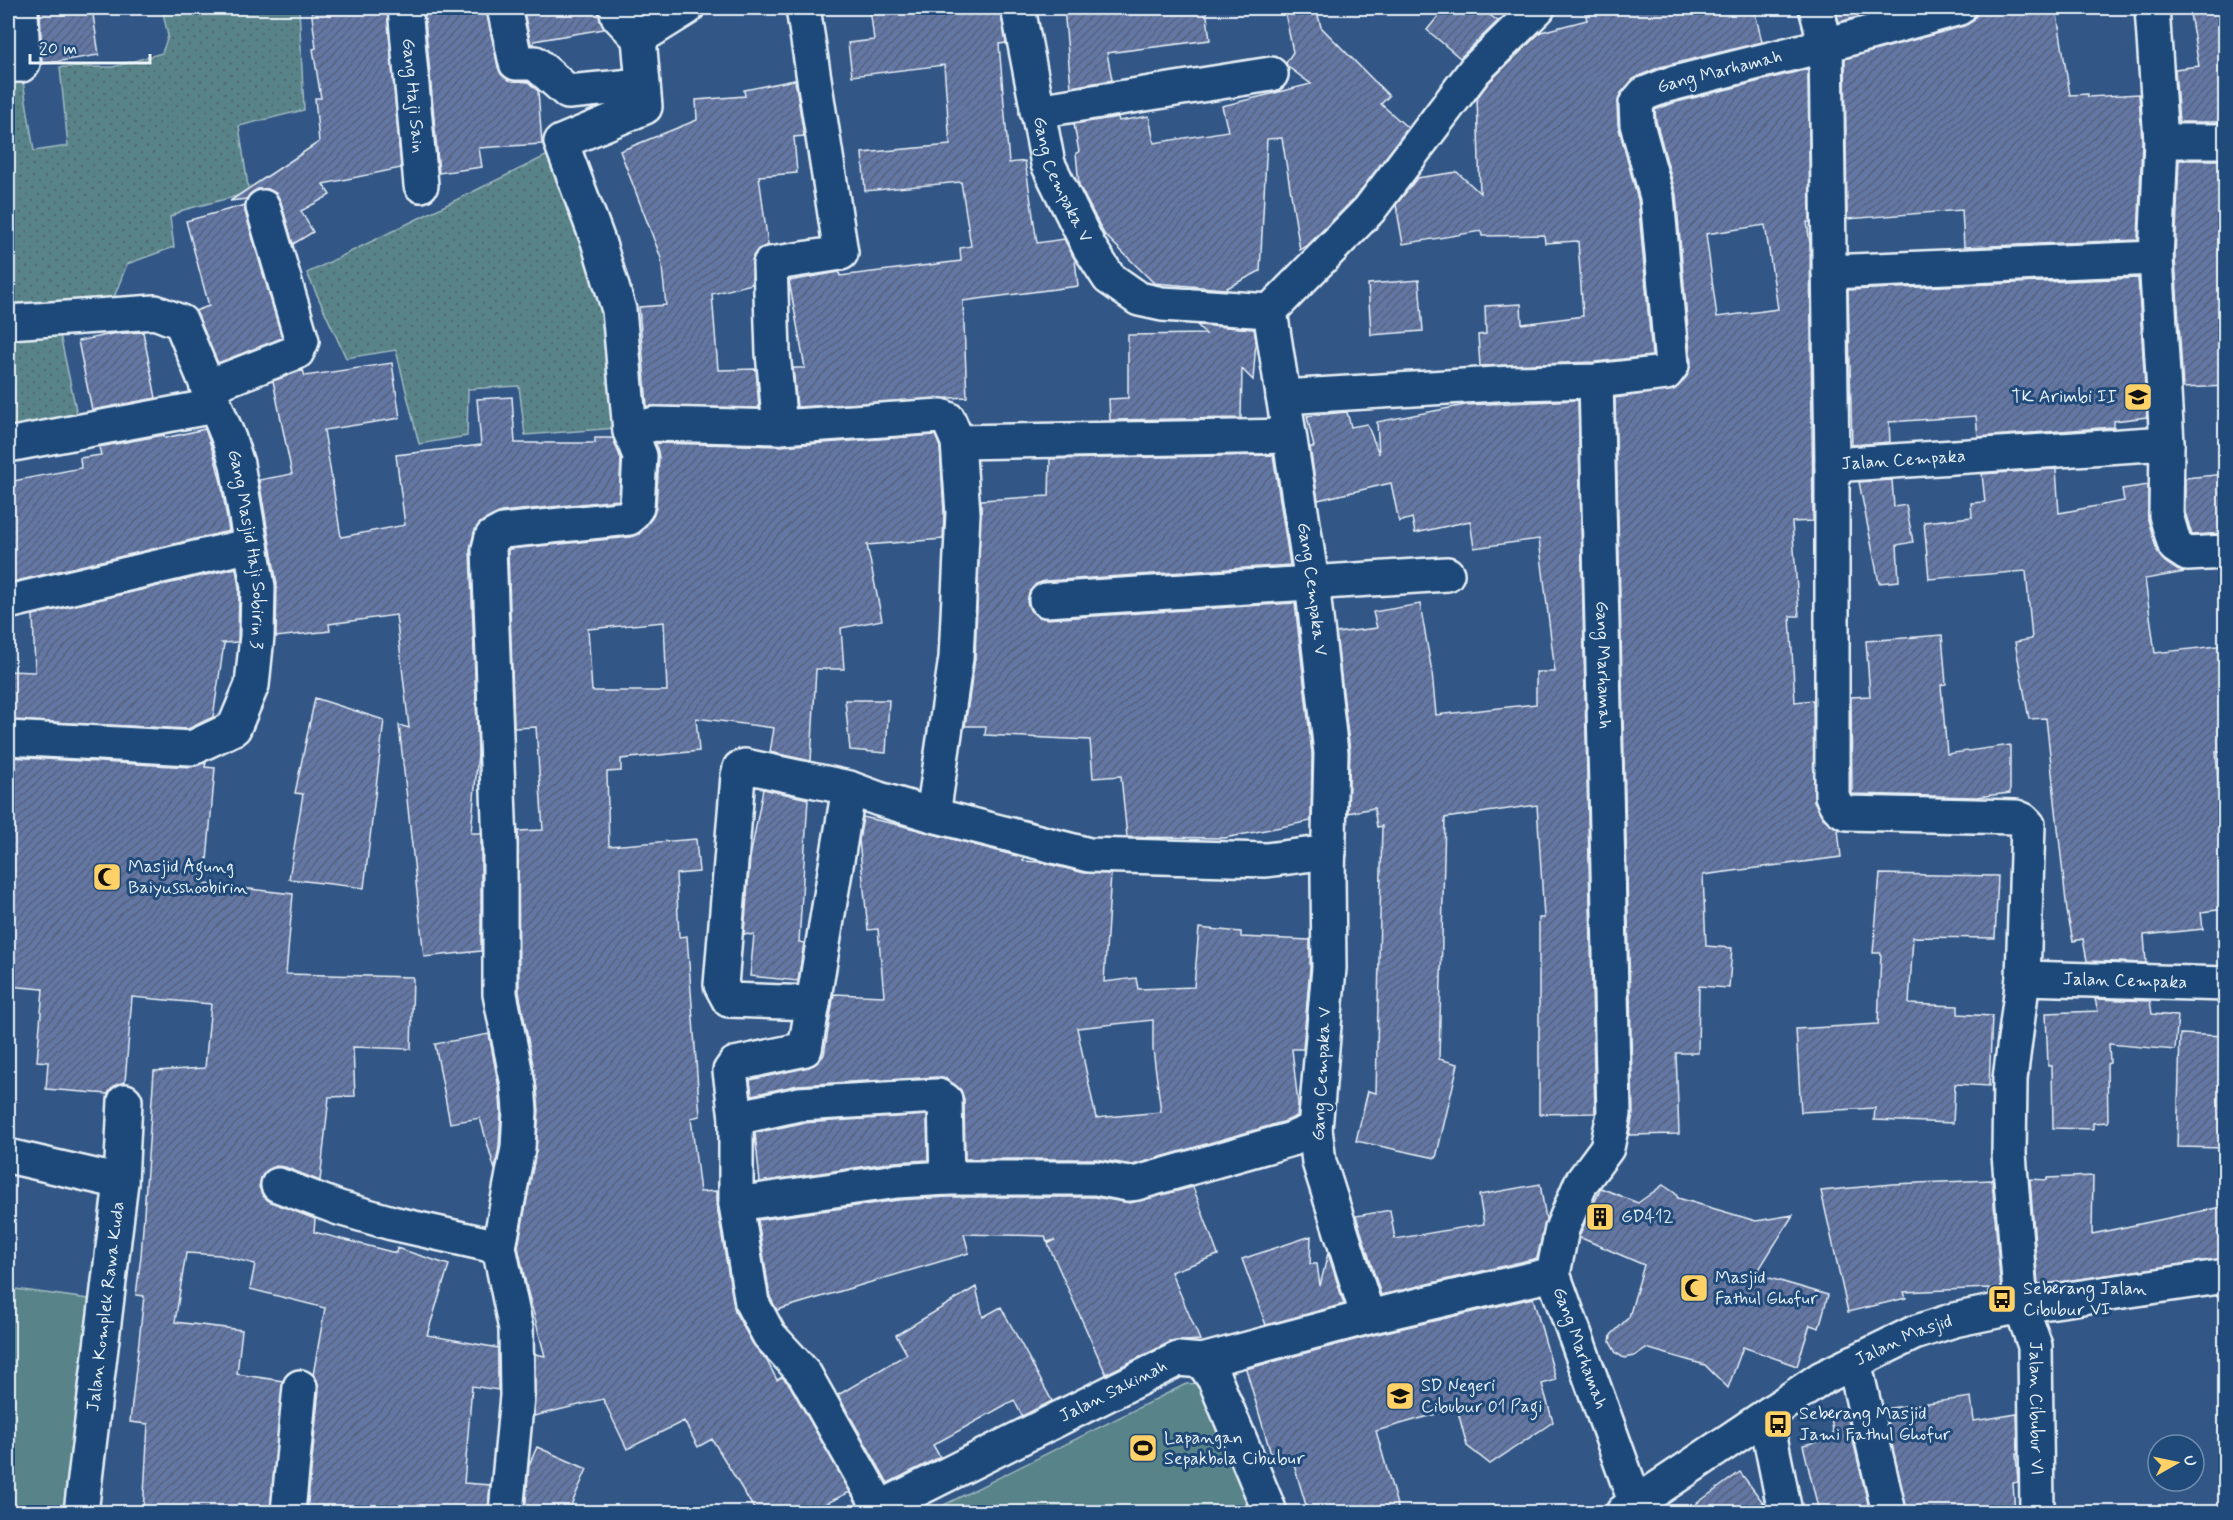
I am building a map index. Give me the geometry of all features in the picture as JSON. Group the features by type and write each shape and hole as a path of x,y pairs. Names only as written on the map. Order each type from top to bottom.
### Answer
{"street":[{"path":"8,65 23,63 20,8"},
{"name":"Gang Haji Sain","path":"405,8 421,185"},
{"path":"504,8 516,63 535,63 568,92 643,85"},
{"path":"506,1512 517,1396 516,1329 499,1247 518,1148 520,1111 518,1085 500,994 500,845 489,549 492,537 503,531 629,518 637,507 640,456 630,431 620,310 598,241 561,142 645,107 639,38 618,16 616,8"},
{"path":"639,38 687,8"},
{"path":"780,427 773,353 770,264 841,253 803,8"},
{"name":"Gang Cempaka V","path":"1018,8 1048,164 1089,248 1109,278 1139,299 1270,312 1312,582 1331,753 1329,968 1315,1129 1319,1162 1368,1317"},
{"path":"1270,312 1370,210 1475,70 1538,8"},
{"path":"1816,8 1826,45 1959,8"},
{"path":"2152,8 2161,141 2156,258 2167,443 2166,515 2175,546 2187,554 2226,552"},
{"name":"Jalan Cempaka","path":"1826,45 1832,465 2167,443"},
{"name":"Gang Marhamah","path":"1630,1508 1554,1274 1562,1229 1581,1183 1607,1149 1614,1114 1596,381 1666,373 1672,365 1656,197 1637,124 1636,104 1644,94 1667,85 1826,45"},
{"path":"1037,111 1271,74"},
{"path":"2161,141 2226,141"},
{"path":"8,445 211,396 297,352 302,341 263,207"},
{"path":"1829,272 2156,258"},
{"name":"Gang Masjid Haji Sobirin 3","path":"8,322 155,312 181,322 237,464 258,587 257,636 252,685 234,728 192,748 8,738"},
{"path":"1283,397 1512,383 1596,381"},
{"path":"630,431 654,424 780,427 941,416 948,419 958,442 963,513 956,658 933,815"},
{"path":"958,442 1289,436"},
{"name":"Jalan Cibubur VI","path":"1832,465 1832,795 1835,804 1839,810 1847,813 2016,817 2028,825 2023,978 2010,1078 2009,1154 2021,1306 2035,1346 2037,1512"},
{"path":"8,602 251,544"},
{"path":"1046,600 1447,574"},
{"path":"813,1003 729,1000 721,986 738,776 740,768 745,766 849,788 879,800 1089,855 1266,860 1329,852"},
{"path":"849,788 805,1049 735,1064 730,1071 736,1118 736,1204 752,1303 769,1335 804,1373 877,1510"},
{"name":"Jalan Cempaka","path":"2023,978 2226,984"},
{"path":"736,1118 800,1104 938,1096 945,1100 947,1178"},
{"name":"Jalan Komplek Rawa Kuda","path":"81,1512 121,1182 125,1101"},
{"path":"736,1204 897,1181 947,1178 1096,1178 1128,1184 1137,1183 1292,1139 1315,1129"},
{"path":"8,1156 121,1182"},
{"path":"278,1185 339,1208 392,1224 499,1247"},
{"name":"Jalan Sakinah","path":"877,1510 1178,1359 1202,1362 1368,1317 1554,1274"},
{"name":"Jalan Masjid","path":"1630,1508 1822,1378 1914,1333 1954,1320 2021,1306 2226,1276"},
{"path":"1202,1362 1215,1380 1270,1512"},
{"path":"1854,1362 1889,1512"},
{"path":"288,1512 300,1387"},
{"path":"1766,1416 1785,1512"}],"green space":[{"path":"162,8 299,8 304,110 239,126 249,193 183,210 170,217 174,247 127,264 111,305 56,316 82,438 8,453 8,81 23,81 34,151 68,146 60,67 113,67 162,53 168,36"},
{"path":"554,152 598,254 630,427 525,435 519,386 468,389 467,436 419,444 396,350 346,358 307,273"},
{"path":"8,1288 103,1301 73,1512 8,1512"},
{"name":"Lapangan Sepakbola Cibubur","path":"1200,1383 1257,1512 930,1512 1186,1384"}],"building":[{"path":"92,8 99,55 42,64 40,10"},
{"path":"311,8 387,8 401,168 323,184 330,195 301,211 313,232 293,244 281,202 276,193 268,189 258,189 247,199 230,201 319,142 315,98 321,98 313,49 316,48"},
{"path":"424,8 486,8 501,74 508,80 528,82 538,91 542,144 479,148 482,167 439,173"},
{"path":"523,8 598,8 604,29 534,41 534,44 531,44"},
{"path":"870,8 1000,8 1006,43 999,44 1009,163 1025,161 1037,243 1064,239 1075,260 1078,286 963,301 967,397 797,407 793,368 805,368 789,281 839,272 840,276 961,261 960,248 971,246 961,182 865,191 862,153 950,145 944,65 852,76 848,43 874,40"},
{"path":"1064,8 1130,8 1131,12 1167,8 1206,8 1210,40 1107,53 1112,80 1071,87"},
{"path":"1284,8 1316,8 1321,27 1389,96 1381,104 1408,128 1355,198 1307,246 1300,250 1282,138 1267,139 1260,271 1225,289 1154,283 1104,234 1079,185 1076,153 1079,152 1074,124 1118,117 1119,121 1149,116 1154,143 1228,131 1222,106 1311,84 1287,66 1286,63 1293,52"},
{"path":"1445,8 1480,8 1498,21 1460,58 1427,30"},
{"path":"1584,8 1754,8 1762,42 1660,67 1637,77 1621,93 1617,105 1618,125 1638,200 1652,356 1595,362 1480,366 1478,335 1486,334 1485,306 1521,304 1522,324 1583,316 1578,241 1545,243 1544,235 1482,236 1481,231 1403,244 1396,205 1417,178 1457,172 1480,193 1477,98 1489,82 1541,32 1587,20"},
{"path":"1835,8 1891,8 1839,22"},
{"path":"1977,8 2056,8 2070,95 2088,94 2088,97 2139,94 2142,141 2138,240 1964,247 1962,210 1847,219 1845,59 1964,26 1973,21"},
{"path":"2189,8 2226,8 2226,122 2179,122 2175,69 2199,66"},
{"path":"1808,69 1810,222 1807,222 1810,244 1813,521 1792,522 1799,616 1790,616 1795,702 1813,700 1814,801 1823,818 1838,829 1841,857 1703,875 1706,946 1732,948 1729,988 1699,986 1698,1053 1676,1053 1679,1134 1629,1135 1633,1114 1615,398 1675,389 1687,376 1691,363 1676,195 1655,110 1673,103","holes":["1765,225 1778,309 1717,317 1706,234"]},
{"path":"795,80 804,136 794,137 797,173 759,176 768,245 758,249 753,256 752,284 712,294 718,370 756,369 759,408 647,406 639,307 666,305 661,258 620,151 697,120 696,100 745,96 744,90"},
{"path":"2179,160 2220,160 2222,214 2226,213 2226,386 2183,388 2175,258"},
{"path":"245,205 245,212 282,338 218,363 195,311 209,306 186,221"},
{"path":"2138,278 2147,417 2114,421 2114,427 1978,437 1976,416 1889,422 1890,442 1852,445 1848,290"},
{"path":"1419,280 1423,331 1371,335 1368,284"},
{"path":"1197,325 1254,329 1256,341 1253,380 1242,369 1241,418 1110,420 1109,399 1128,398 1128,335 1206,334"},
{"path":"143,332 156,398 92,410 78,341 112,334"},
{"path":"392,363 400,418 324,430 341,537 405,525 396,455 481,445 477,399 512,397 515,443 595,443 595,438 613,438 621,459 619,500 501,512 483,521 474,532 470,550 478,753 471,833 481,833 481,951 424,957 399,725 409,728 396,615 329,624 330,631 276,637 277,584 259,480 292,474 273,381 303,370 305,376"},
{"path":"1578,400 1595,1113 1539,1114 1539,918 1544,918 1537,805 1445,818 1439,1059 1458,1064 1436,1158 1356,1141 1368,1091 1376,1093 1382,826 1377,827 1374,808 1348,813 1350,751 1336,633 1377,628 1373,612 1420,604 1432,672 1436,715 1536,704 1536,672 1555,672 1539,539 1474,548 1470,521 1415,533 1412,518 1399,522 1391,483 1318,500 1310,447 1314,447 1307,416 1347,412 1351,427 1367,424 1379,454 1377,422 1465,405"},
{"path":"205,429 221,482 229,531 8,583 8,482 81,468 80,458 101,455 99,447 164,435 165,438"},
{"path":"935,435 940,447 944,513 943,539 867,545 882,620 841,628 844,669 816,669 811,761 770,752 774,728 696,718 699,751 621,759 621,771 607,772 609,846 696,839 699,872 676,874 679,937 687,936 700,1116 691,1118 700,1192 717,1191 717,1207 735,1312 777,1380 782,1377 789,1384 850,1492 809,1512 756,1512 712,1439 698,1447 684,1421 627,1449 603,1399 534,1416 535,1354 545,1356 518,1247 536,1151 539,1110 536,1081 519,992 518,831 543,830 536,727 514,728 508,551 509,549 631,537 639,534 652,518 656,508 659,457 656,443 781,446","holes":["664,622 667,691 592,691 588,629"]},
{"path":"1273,455 1290,565 1045,581 1036,584 1030,591 1027,602 1030,610 1037,616 1047,619 1295,603 1312,754 1311,821 1225,838 1127,837 1121,776 1093,778 1090,740 985,735 986,726 965,726 975,659 981,500 1049,496 1050,459"},
{"path":"2056,469 2059,513 2124,501 2122,489 2148,485 2148,520 2157,551 2165,562 2185,572 2145,579 2155,653 2226,645 2226,752 2216,752 2222,841 2226,841 2226,909 2201,912 2203,929 2144,935 2146,963 2087,961 2083,939 2073,941 2067,911 2046,718 2029,719 2015,642 2032,639 2026,571 1929,579 1924,522 1972,517 1971,503 1985,502 1982,474"},
{"path":"2226,474 2226,533 2192,535 2185,512 2185,478"},
{"path":"1892,480 1894,507 1906,505 1913,542 1897,545 1899,581 1879,583 1859,482"},
{"path":"236,568 239,588 238,642 222,643 224,644 213,717 188,729 8,720 8,671 35,672 33,615"},
{"path":"1942,635 1946,684 1941,685 1947,754 2010,745 2010,793 1976,797 1852,794 1851,697 1870,696 1866,641"},
{"path":"315,698 384,720 364,888 289,879 303,794 295,793"},
{"path":"845,700 889,700 886,753 850,750"},
{"path":"8,757 191,767 206,762 205,767 215,768 205,884 293,894 286,974 413,977 411,1049 353,1047 355,1096 329,1097 320,1181 285,1167 276,1166 266,1171 259,1187 263,1196 271,1202 315,1219 314,1232 396,1253 397,1248 449,1265 427,1335 498,1348 498,1390 472,1386 464,1483 490,1485 488,1512 307,1512 319,1389 313,1375 325,1308 250,1289 255,1264 220,1255 186,1253 175,1322 242,1330 237,1374 283,1381 270,1512 143,1512 148,1424 130,1422 144,1296 136,1295 141,1256 154,1071 205,1068 211,1004 132,997 125,1082 116,1085 108,1094 46,1089 48,1062 37,1061 43,989 8,986"},
{"path":"763,789 808,799 799,942 804,943 798,981 750,976 754,935 744,934 750,858"},
{"path":"863,817 1024,858 1023,861 1039,862 1085,873 1111,874 1104,982 1136,978 1138,989 1194,987 1199,928 1241,932 1241,937 1310,940 1303,1049 1292,1049 1298,1104 1297,1116 1133,1165 1096,1159 965,1159 964,1099 961,1090 947,1079 937,1077 798,1085 752,1095 750,1080 809,1067 824,1055 834,994 884,996 878,929 868,930 859,840","holes":["1153,1020 1153,1049 1161,1112 1096,1118 1077,1028"]},
{"path":"1880,874 1998,876 1995,938 1913,937 1909,1004 1958,1006 1958,1014 1992,1016 1989,1086 1955,1084 1953,1123 1874,1120 1875,1108 1801,1112 1796,1029 1878,1024 1881,953 1873,953"},
{"path":"2095,999 2150,1001 2152,1014 2178,1016 2175,1050 2109,1044 2108,1122 2093,1123 2093,1129 2053,1128 2052,1066 2048,1066 2046,1013 2098,1011"},
{"path":"489,1034 501,1111 495,1170 480,1118 450,1123 435,1044"},
{"path":"2180,1034 2226,1036 2226,1148 2177,1147"},
{"path":"927,1115 928,1160 894,1162 760,1182 755,1133 802,1123"},
{"path":"2093,1176 2092,1234 2226,1206 2226,1258 2038,1285 2030,1179 2047,1180 2047,1178"},
{"path":"1992,1180 2001,1291 1989,1293 1989,1288 1904,1292 1906,1298 1848,1312 1821,1191 1892,1184"},
{"path":"1540,1184 1546,1219 1537,1258 1381,1295 1356,1216 1390,1210 1395,1239 1484,1224 1479,1195"},
{"name":"Masjid Fathul Ghofur","path":"1663,1185 1675,1193 1678,1198 1756,1221 1793,1215 1756,1274 1828,1295 1819,1328 1810,1325 1797,1366 1743,1347 1728,1388 1705,1365 1646,1348 1634,1356 1624,1358 1616,1353 1610,1342 1611,1335 1629,1317 1644,1265 1579,1237 1601,1188 1638,1203"},
{"path":"1193,1187 1218,1255 1171,1272 1200,1340 1170,1342 1106,1374 1048,1244 1055,1240 1047,1242 1045,1236 964,1234 969,1253 777,1310 770,1297 758,1220 899,1200 948,1197 1094,1197 1130,1203"},
{"path":"1311,1236 1310,1264 1317,1264 1320,1286 1328,1253 1344,1304 1266,1325 1242,1259"},
{"path":"976,1287 983,1317 1001,1307 1052,1401 1022,1416 1014,1400 933,1445 940,1457 888,1483 838,1395 907,1354 896,1335"},
{"name":"SD Negeri Cibubur 01 Pagi","path":"1533,1298 1556,1380 1542,1384 1553,1422 1490,1464 1467,1446 1457,1408 1376,1431 1399,1512 1308,1512 1291,1455 1273,1461 1246,1369 1373,1335"},
{"path":"1971,1397 1974,1421 2017,1414 2018,1482 2013,1483 2015,1512 1907,1512 1884,1409"},
{"path":"1847,1415 1870,1512 1819,1512 1803,1445 1834,1438 1831,1418"},
{"path":"537,1447 587,1469 568,1512 532,1512 525,1509 529,1465"},
{"path":"1740,1472 1765,1505 1766,1512 1685,1512"}],"place":[{"name":"TK Arimbi II","path":"2138,397"},
{"name":"Masjid Agung Baiyusshoobirin","path":"107,877"},
{"name":"GD412","path":"1600,1217"},
{"name":"Masjid Fathul Ghofur","path":"1694,1288"},
{"name":"Seberang Jalan Cibubur VI","path":"2002,1299"},
{"name":"SD Negeri Cibubur 01 Pagi","path":"1400,1396"},
{"name":"Seberang Masjid Jami Fathul Ghofur","path":"1778,1424"},
{"name":"Lapangan Sepakbola Cibubur","path":"1143,1448"}]}
